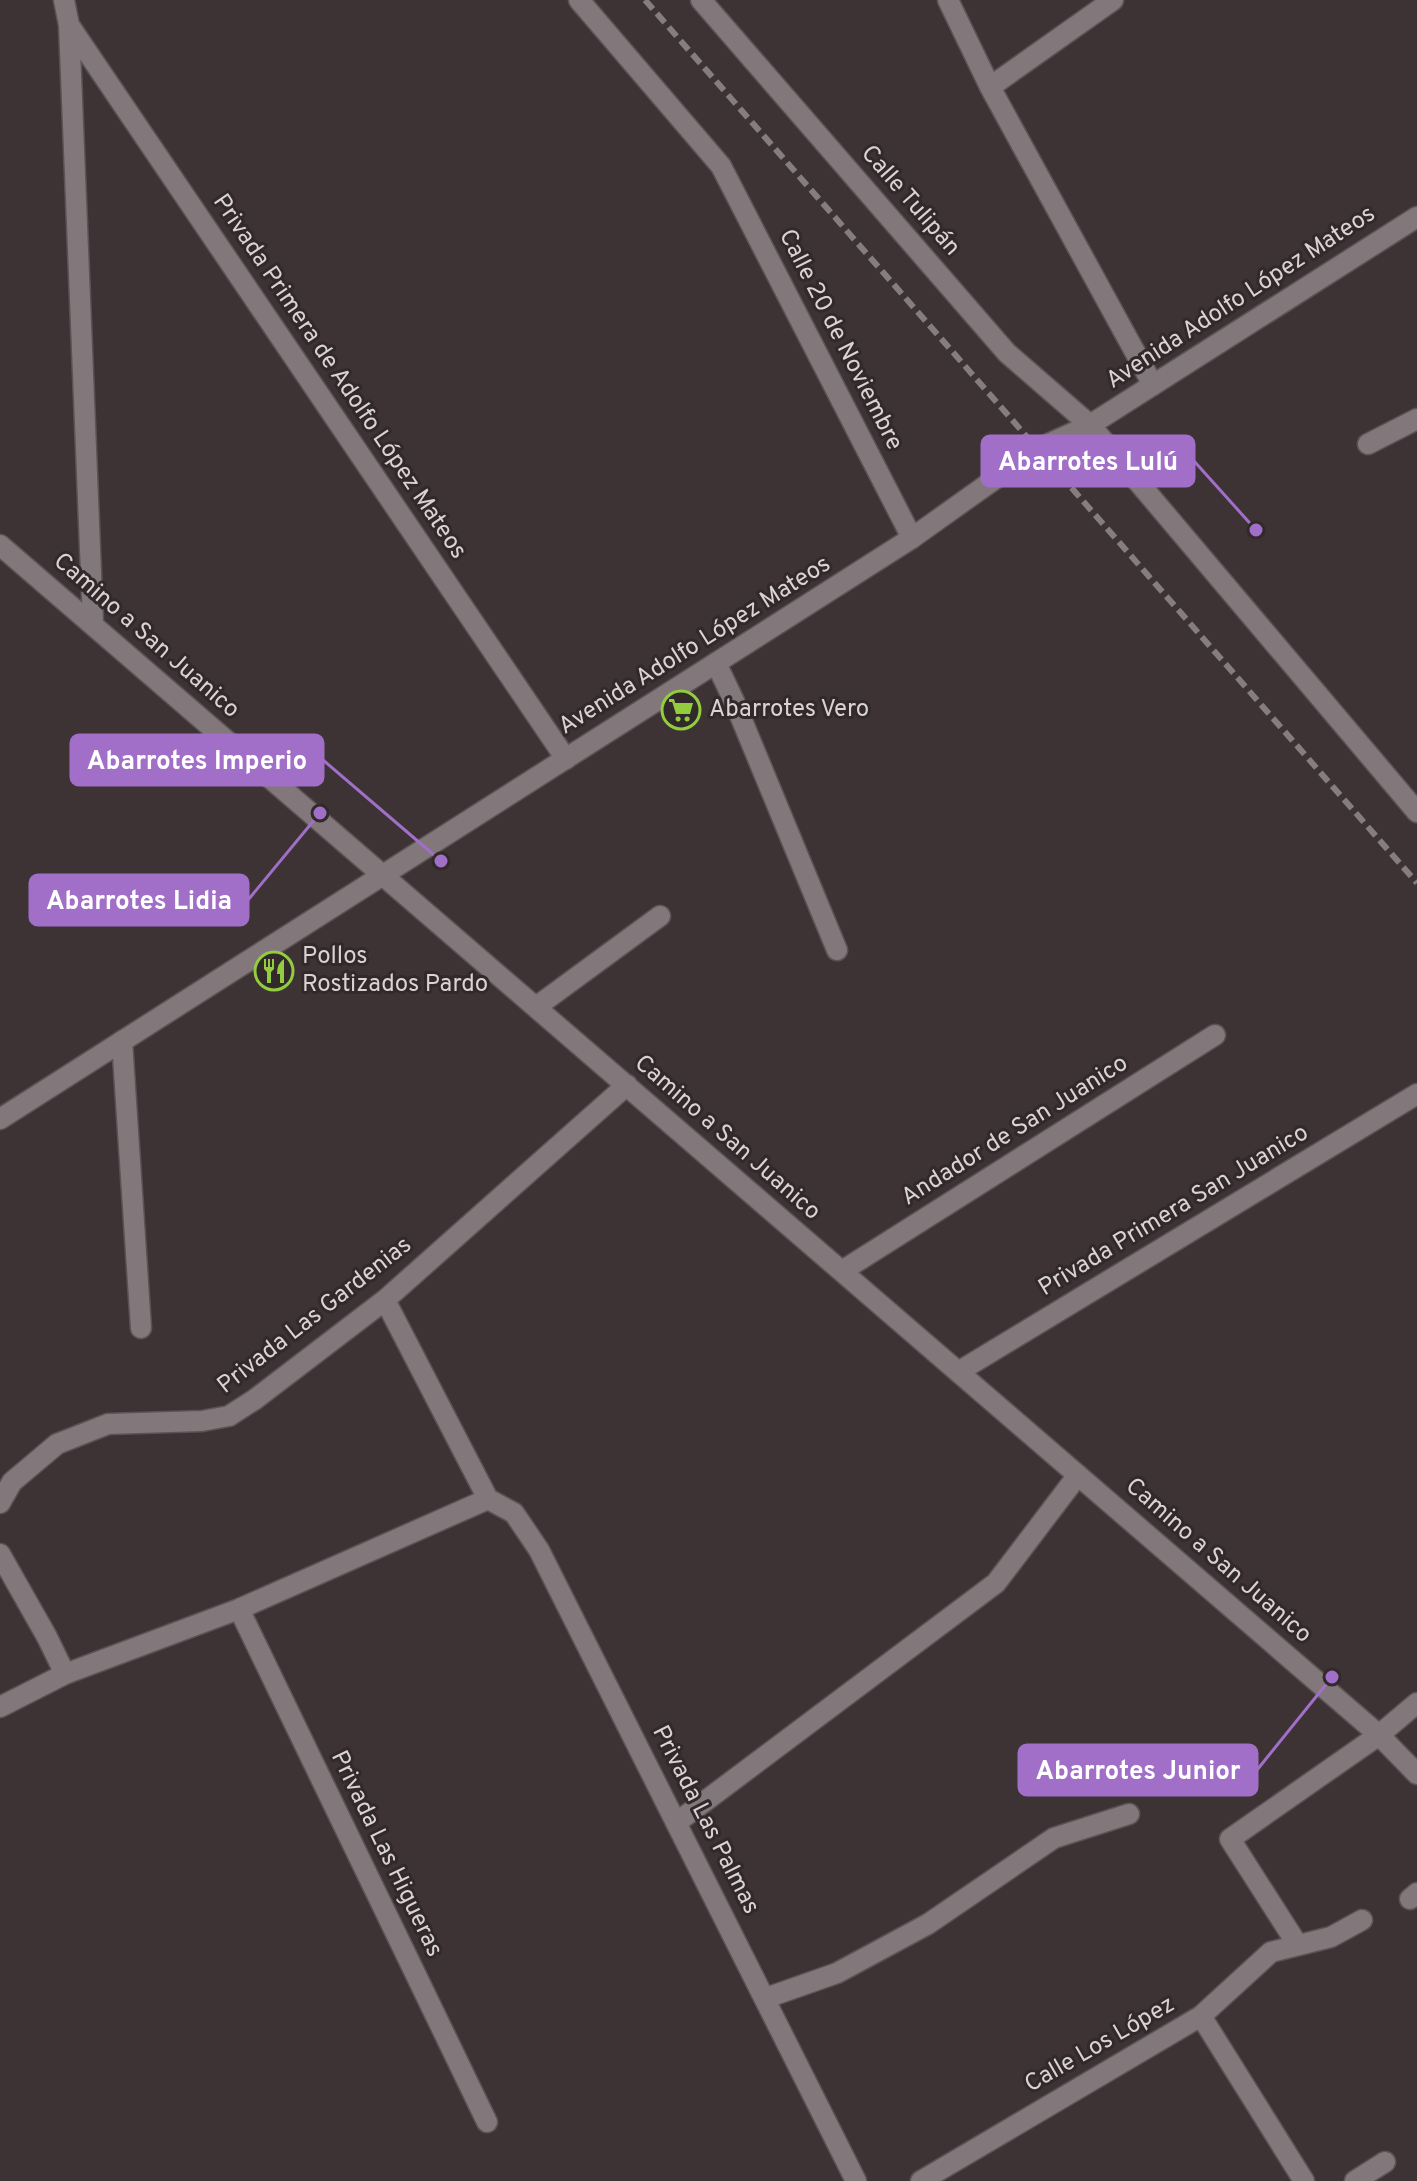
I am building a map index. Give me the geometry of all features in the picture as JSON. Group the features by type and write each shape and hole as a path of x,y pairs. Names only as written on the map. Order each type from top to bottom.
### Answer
{"street":[{"path":"64,0 69,25 93,623"},
{"name":"Calle 20 de Noviembre","path":"579,0 721,166 912,538"},
{"name":"Calle Tulipán","path":"701,0 1007,353 1090,425 1417,812"},
{"path":"948,0 990,87 1153,385"},
{"path":"990,87 1113,0"},
{"name":"Privada Primera de Adolfo López Mateos","path":"69,25 566,759"},
{"name":"Avenida Adolfo López Mateos","path":"0,1119 912,538 1037,449 1090,425 1417,217"},
{"path":"1368,444 1417,419"},
{"name":"Camino a San Juanico","path":"0,545 1379,1735 1417,1774"},
{"path":"716,663 837,950"},
{"path":"536,1007 660,916"},
{"name":"Andador de San Juanico","path":"842,1271 1215,1035"},
{"path":"122,1041 141,1328"},
{"name":"Privada Las Gardenias","path":"0,1503 12,1482 57,1444 108,1424 202,1421 229,1416 385,1300 627,1085"},
{"name":"Privada Primera San Juanico","path":"958,1372 1417,1094"},
{"path":"0,1707 65,1674 239,1609 488,1499 385,1300"},
{"path":"676,1823 996,1583 1078,1475"},
{"name":"Privada Las Palmas","path":"488,1499 514,1513 539,1550 856,2181"},
{"path":"0,1554 65,1674"},
{"name":"Privada Las Higueras","path":"239,1609 487,2122"},
{"path":"1297,1944 1230,1839 1379,1735 1417,1703"},
{"path":"766,1998 837,1973 928,1924 1054,1838 1129,1814"},
{"name":"Calle Los López","path":"921,2181 1201,2016 1271,1952 1331,1937 1362,1920"},
{"path":"1201,2016 1304,2181"},
{"path":"1355,2181 1385,2162"}],"railway":[{"path":"645,0 1417,883"}],"place":[{"name":"Abarrotes Lulú","path":"1256,530"},
{"name":"Abarrotes Vero","path":"681,710"},
{"name":"Abarrotes Lidia","path":"320,813"},
{"name":"Abarrotes Imperio","path":"441,861"},
{"name":"Pollos Rostizados Pardo","path":"274,971"},
{"name":"Abarrotes Junior","path":"1332,1677"}]}
